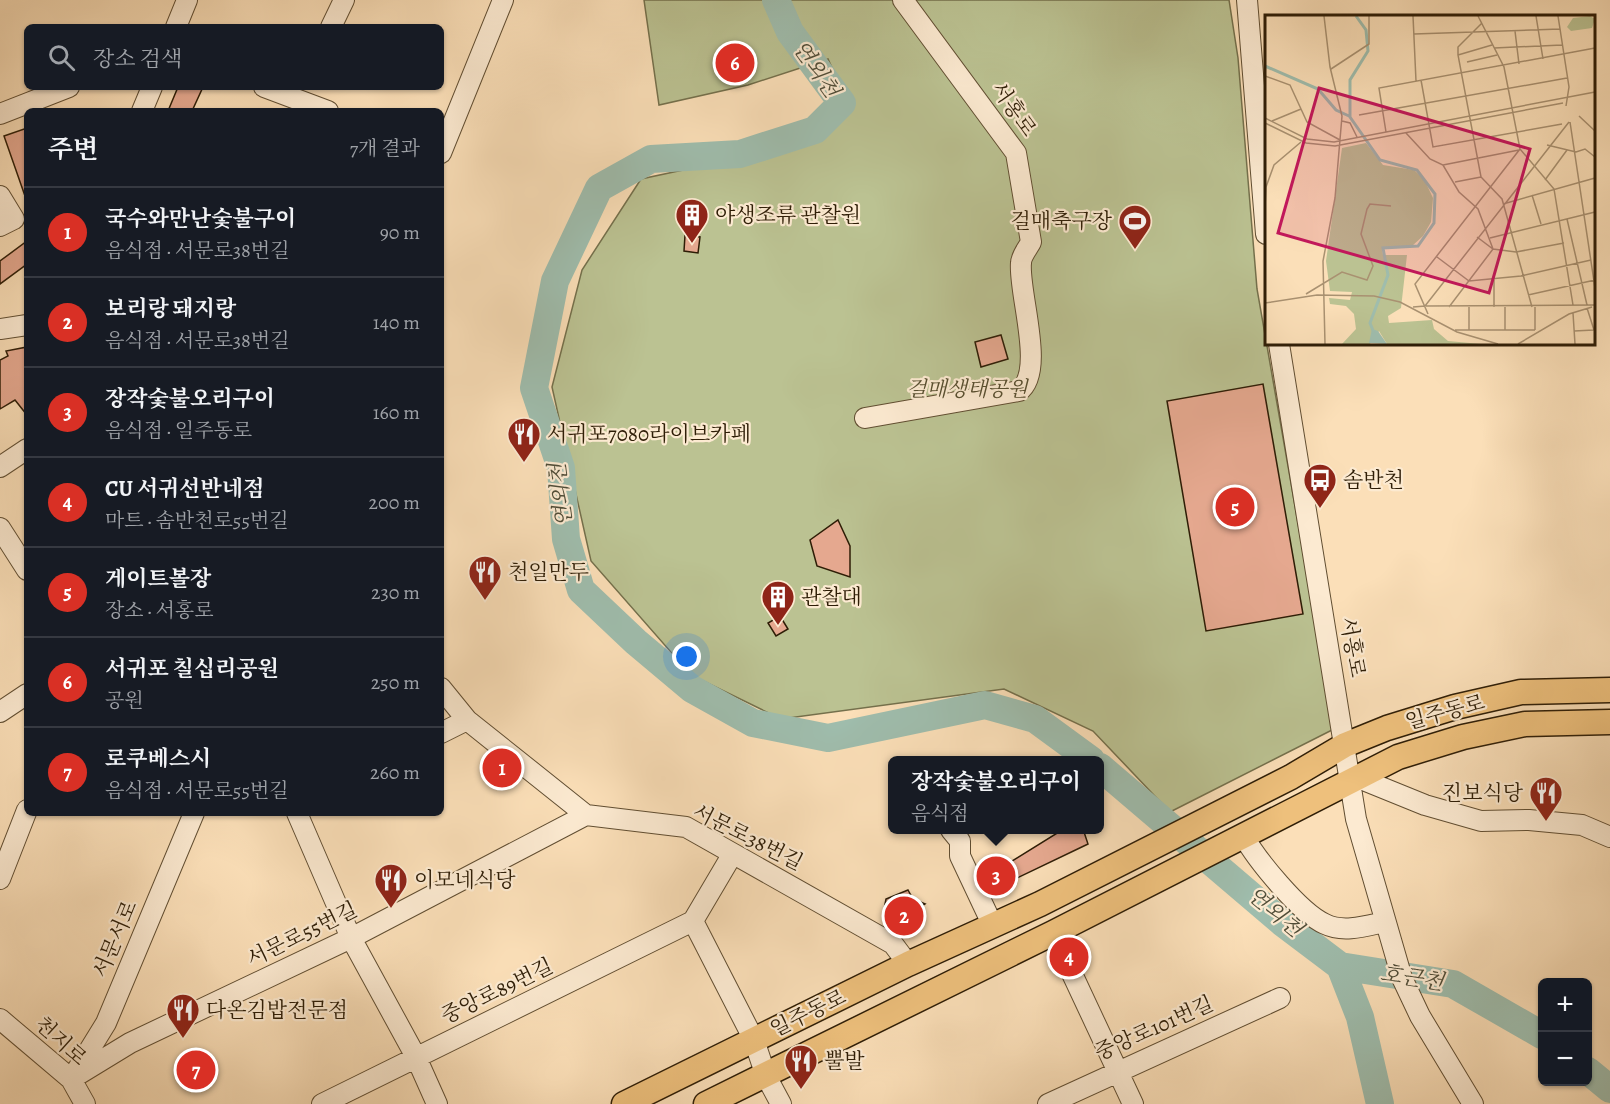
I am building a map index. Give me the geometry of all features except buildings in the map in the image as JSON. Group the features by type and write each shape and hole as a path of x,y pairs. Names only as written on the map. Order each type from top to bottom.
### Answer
{"main road":[{"name":"일주동로","path":"624,1104 908,964 1040,904 1291,777 1345,745 1387,728 1455,707 1521,692 1610,690"},
{"name":"일주동로","path":"706,1104 1053,933 1398,757 1525,724 1610,722"}],"street":[{"path":"177,24 187,0"},
{"path":"332,24 344,0"},
{"path":"444,144 503,0"},
{"name":"서홍로","path":"865,418 1019,391 1025,387 1029,378 1030,351 1020,261 1031,243 1017,153 903,0"},
{"path":"1247,0 1265,222"},
{"path":"0,114 61,90"},
{"path":"143,108 151,90"},
{"path":"272,90 320,108"},
{"path":"0,196 14,219 0,226"},
{"path":"0,329 24,325"},
{"name":"서홍로","path":"1279,345 1345,745 1353,779 1356,819 1384,922 1411,997 1473,1104"},
{"path":"0,467 24,451"},
{"path":"0,528 24,565"},
{"path":"444,692 466,720 586,815"},
{"path":"0,712 24,696"},
{"path":"444,731 466,720"},
{"path":"1353,779 1425,805 1481,820 1529,820 1582,825 1610,837"},
{"name":"서문로38번길","path":"586,815 686,827 893,944 908,964"},
{"name":"서문로55번길","path":"71,1079 130,1043 351,938 586,815"},
{"path":"0,879 25,816"},
{"name":"서문서로","path":"71,1079 106,1023 193,816"},
{"path":"298,816 351,938 416,1057 437,1104"},
{"path":"954,834 960,842 960,856 993,926"},
{"path":"1243,835 1251,851 1297,902 1325,925 1351,929 1384,922"},
{"path":"732,855 693,921 754,1040 766,1076 781,1104"},
{"name":"중앙로89번길","path":"322,1104 693,921"},
{"path":"1053,933 1133,1104"},
{"name":"중앙로101번길","path":"1048,1104 1280,998"},
{"name":"천지로","path":"0,1019 71,1079 85,1104"}],"green space":[{"name":"걸매생태공원","path":"644,0 1229,0 1238,58 1257,289 1265,345 1334,729 1170,812 1093,731 1004,689 781,719 691,675 591,561 552,387 582,270 641,179 781,149 850,107 828,59 748,85 659,105"}],"waterway":[{"name":"연외천","path":"776,0 790,32 842,103 815,130 740,154 651,159 599,188 555,281 534,388 561,468 566,539 581,590 636,642 692,689 753,723 828,738 985,705 1035,719 1086,756"},
{"name":"연외천","path":"1104,770 1283,923 1340,966 1360,1017 1380,1104"},
{"name":"호근천","path":"1340,966 1453,984 1538,1033"},
{"name":"호근천","path":"1592,1074 1610,1089"}],"place":[{"name":"서귀포 칠십리공원","path":"735,63"},
{"name":"야생조류 관찰원","path":"692,244"},
{"name":"걸매축구장","path":"1135,250"},
{"name":"서귀포7080라이브카페","path":"524,463"},
{"name":"게이트볼장","path":"1235,507"},
{"name":"솜반천","path":"1320,509"},
{"name":"천일만두","path":"485,601"},
{"name":"관찰대","path":"778,626"},
{"name":"국수와만난숯불구이","path":"502,768"},
{"name":"진보식당","path":"1546,822"},
{"name":"장작숯불오리구이","path":"996,876"},
{"name":"이모네식당","path":"391,909"},
{"name":"보리랑 돼지랑","path":"904,916"},
{"name":"CU 서귀선반네점","path":"1069,957"},
{"name":"다온김밥전문점","path":"183,1039"},
{"name":"로쿠베스시","path":"196,1070"},
{"name":"뿔발","path":"801,1090"}]}
